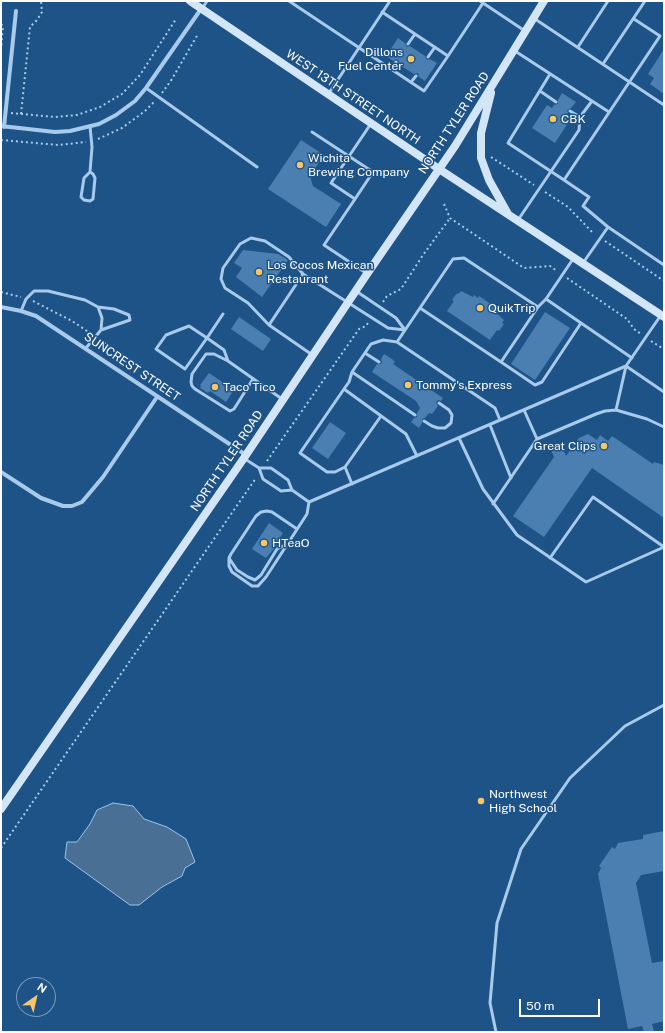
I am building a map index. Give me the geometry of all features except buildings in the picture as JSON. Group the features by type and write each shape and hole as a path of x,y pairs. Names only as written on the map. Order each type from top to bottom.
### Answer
{"main road":[{"name":"WEST 13TH STREET NORTH","path":"190,1 439,169 662,316"},
{"name":"NORTH TYLER ROAD","path":"1,810 314,356 367,274 439,169 493,85 544,1"},
{"path":"493,85 481,132 481,158 490,180 508,214"}],"street":[{"path":"16,11 5,113 2,126 70,132 107,120 121,112 135,101 146,88 202,9"},
{"name":"SUNCREST STREET","path":"1,307 36,316 86,348 245,456"},
{"path":"1,472 41,498 63,506 72,506 82,502 103,477 157,397"}],"lane":[{"path":"202,9 207,1"},
{"path":"289,1 424,91 448,56 481,2 525,31"},
{"path":"328,94 390,1"},
{"path":"578,47 608,1"},
{"path":"603,64 646,1"},
{"path":"382,12 448,56"},
{"path":"533,18 664,105"},
{"path":"564,180 660,36 634,19"},
{"path":"408,44 415,34"},
{"path":"428,57 435,47"},
{"path":"513,50 609,112"},
{"path":"391,69 396,62"},
{"path":"550,74 508,143 589,197 583,206 608,227 664,265"},
{"path":"411,82 416,76"},
{"path":"146,88 257,167"},
{"path":"540,91 556,102"},
{"path":"518,220 552,172 579,130 580,117 592,101"},
{"path":"570,110 580,117"},
{"path":"355,199 331,183 371,123"},
{"path":"90,126 92,147 90,172 84,178 81,197 84,200 90,201 94,199 95,178 94,174 90,172"},
{"path":"312,132 373,172 324,245 367,274"},
{"path":"583,264 608,227"},
{"path":"314,356 269,325 248,304 225,288 221,279 223,268 240,244 251,238 265,241 289,257 303,274 348,304 388,328 405,330"},
{"path":"397,342 453,260 464,258 538,307"},
{"path":"501,362 538,307 546,299 574,258"},
{"path":"269,325 303,274"},
{"path":"20,311 26,299 34,291 48,291 85,300 98,307 114,309 129,316 130,320 101,330 86,348"},
{"path":"356,291 396,318 405,330"},
{"path":"546,299 632,358"},
{"path":"98,307 102,318 101,330"},
{"path":"420,308 535,385 542,382 581,323"},
{"path":"223,314 207,338 185,370 156,350 166,335 189,326 207,338 224,350 228,361"},
{"path":"616,410 626,366 662,316"},
{"path":"381,416 345,468 336,472 327,472 300,452 349,382 352,372 365,353 372,344 383,340 397,342 495,408 500,420"},
{"path":"365,353 379,362"},
{"path":"253,379 234,409 230,411 214,402 192,386 191,378 192,374 206,354 214,354 228,361 284,400"},
{"path":"626,366 664,392"},
{"path":"309,502 626,366"},
{"path":"352,372 415,415"},
{"path":"344,389 406,434 417,456"},
{"path":"424,421 438,428 445,428 451,423 452,416 449,410 439,403"},
{"path":"524,410 537,439"},
{"path":"493,504 537,439 605,411 616,410 642,417 664,427"},
{"path":"490,425 511,478"},
{"path":"459,438 482,488 517,535 586,582 664,547"},
{"path":"245,456 261,469 263,479 281,491 292,490"},
{"path":"261,469 271,468 288,480 292,490 309,502"},
{"path":"345,468 352,484"},
{"path":"550,558 593,497 664,547"},
{"path":"297,529 272,512 261,512 256,516 229,558 229,566 232,572 252,586 258,586 266,577 307,514 309,502"},
{"path":"229,558 237,570 255,580 261,575 277,549 288,543"},
{"path":"496,1032 490,1003 496,923 521,849 570,778 625,726 664,705"}],"path":[{"path":"21,114 30,27 42,12 41,1"},
{"path":"5,113 56,117 77,115 100,107 122,94 140,75 176,19"},
{"path":"1,24 3,26 1,49"},
{"path":"490,157 568,207 600,238 664,281"},
{"path":"380,307 387,296 401,289 423,255 450,218 444,204"},
{"path":"1,292 15,294 39,303 72,321 137,365"},
{"path":"1,848 359,329 366,326 372,318"}],"water":[{"path":"113,803 133,806 144,819 167,827 186,839 195,862 185,868 182,876 162,887 139,905 130,905 65,858 67,842 77,842 90,824 97,810"}],"place":[{"name":"Dillons Fuel Center","path":"411,59"},
{"name":"CBK","path":"553,119"},
{"name":"Wichita Brewing Company","path":"300,165"},
{"name":"Los Cocos Mexican Restaurant","path":"259,272"},
{"name":"QuikTrip","path":"480,308"},
{"name":"Tommy's Express","path":"408,385"},
{"name":"Taco Tico","path":"215,387"},
{"name":"Great Clips","path":"604,446"},
{"name":"HTeaO","path":"264,543"},
{"name":"Northwest High School","path":"481,801"}]}
